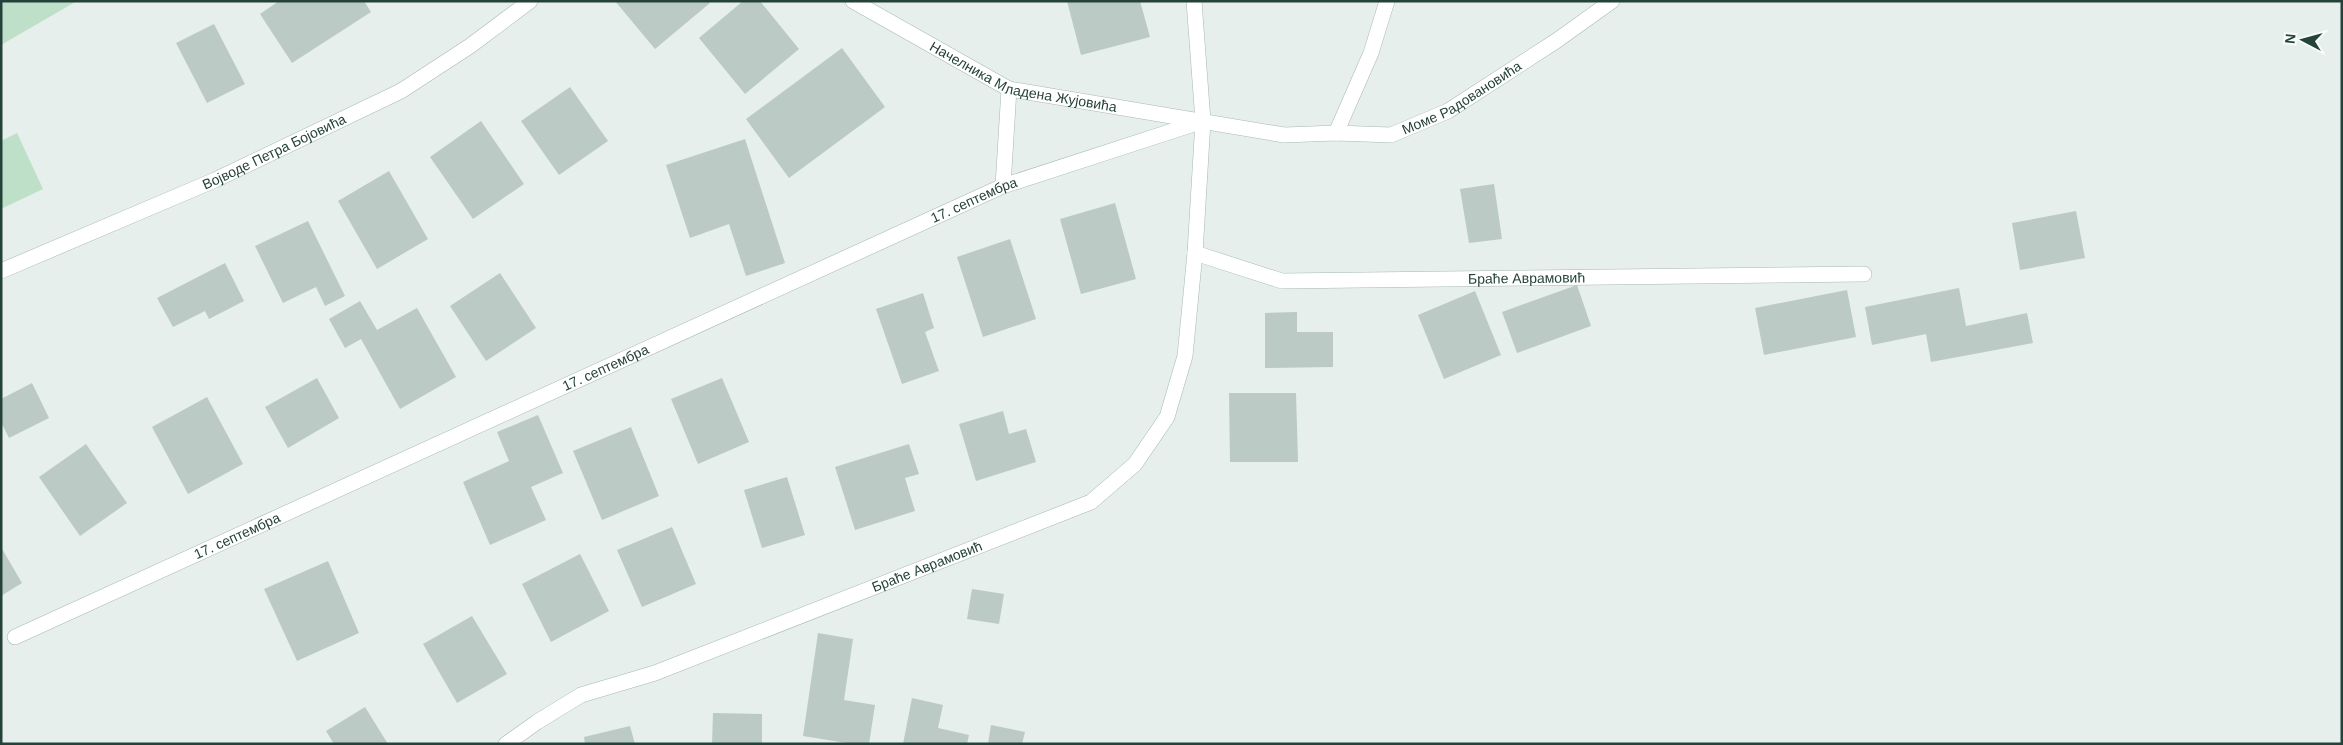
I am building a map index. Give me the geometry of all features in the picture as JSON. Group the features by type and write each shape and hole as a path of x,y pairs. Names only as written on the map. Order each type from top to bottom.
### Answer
{"street":[{"name":"Војводе Петра Бојовића","path":"1,271 215,180 401,91 470,46 530,1"},
{"name":"Начелника Младена Жујовића","path":"853,1 1010,88 1203,121"},
{"name":"Браће Аврамовић","path":"506,744 581,695 655,673 1091,502 1135,464 1167,417 1185,356 1195,252 1203,121 1194,1"},
{"path":"1336,133 1371,53 1387,1"},
{"name":"Моме Радовановића","path":"1203,121 1284,135 1336,133 1391,135 1448,111 1556,41 1612,1"},
{"path":"1004,186 1010,88"},
{"name":"17. септембра","path":"15,637 1004,186 1203,121"},
{"name":"Браће Аврамовић","path":"1195,252 1282,281 1864,274"}],"green space":[{"path":"1,1 77,1 1,45"},
{"path":"17,133 43,189 1,209 1,141"}],"building":[{"path":"279,1 364,1 371,12 292,63 260,14"},
{"path":"615,1 708,1 710,3 655,49"},
{"path":"743,1 760,1 799,49 745,94 699,38"},
{"path":"1067,1 1140,1 1150,37 1081,55"},
{"path":"214,24 245,84 207,103 176,43"},
{"path":"842,48 885,107 789,178 746,119"},
{"path":"570,87 608,141 559,175 521,121"},
{"path":"481,121 524,184 473,219 430,157"},
{"path":"745,139 785,263 746,276 729,224 690,238 666,165"},
{"path":"389,171 428,239 377,269 338,201"},
{"path":"1494,184 1502,239 1469,243 1460,189"},
{"path":"1115,203 1136,279 1081,294 1060,219"},
{"path":"2076,211 2085,258 2020,270 2012,223"},
{"path":"308,221 345,296 325,306 316,287 283,303 255,246"},
{"path":"1010,239 1036,319 983,337 957,257"},
{"path":"225,263 244,301 209,319 205,311 173,327 157,298"},
{"path":"500,273 536,328 486,361 450,306"},
{"path":"1577,285 1591,326 1517,353 1502,312"},
{"path":"1959,288 1966,326 2027,313 2033,343 1931,362 1926,334 1872,345 1865,307"},
{"path":"1847,290 1856,337 1764,355 1755,308"},
{"path":"1475,291 1501,355 1444,379 1418,315"},
{"path":"923,293 934,328 925,332 939,371 902,384 876,309"},
{"path":"360,301 377,330 417,308 456,377 400,409 361,339 345,348 329,319"},
{"path":"1297,312 1297,332 1333,332 1333,367 1265,368 1265,313"},
{"path":"317,378 339,418 288,448 265,407"},
{"path":"722,378 749,442 698,464 671,399"},
{"path":"32,383 49,418 9,438 1,422 1,399"},
{"path":"1229,393 1296,393 1298,462 1230,462"},
{"path":"207,397 243,464 188,494 152,427"},
{"path":"1003,411 1009,434 1026,429 1036,462 976,481 959,424"},
{"path":"538,415 563,473 531,487 546,520 490,545 463,482 509,461 497,432"},
{"path":"631,427 659,496 602,520 573,451"},
{"path":"86,444 127,503 80,536 39,477"},
{"path":"909,444 919,474 905,478 915,511 855,530 835,467"},
{"path":"787,477 805,535 762,548 744,490"},
{"path":"672,527 696,584 642,607 617,550"},
{"path":"1,547 22,583 1,596"},
{"path":"580,554 609,611 551,642 522,584"},
{"path":"328,561 359,633 297,661 264,589"},
{"path":"972,589 1004,594 999,624 967,619"},
{"path":"472,616 507,674 457,703 423,644"},
{"path":"818,633 853,639 844,700 875,705 869,744 852,744 803,736"},
{"path":"912,698 943,705 938,728 969,735 967,744 903,744"},
{"path":"365,707 388,744 334,744 326,731"},
{"path":"713,713 762,714 762,744 712,744"},
{"path":"991,725 1025,732 1022,744 988,744"},
{"path":"630,726 635,744 585,744 584,737"}]}
